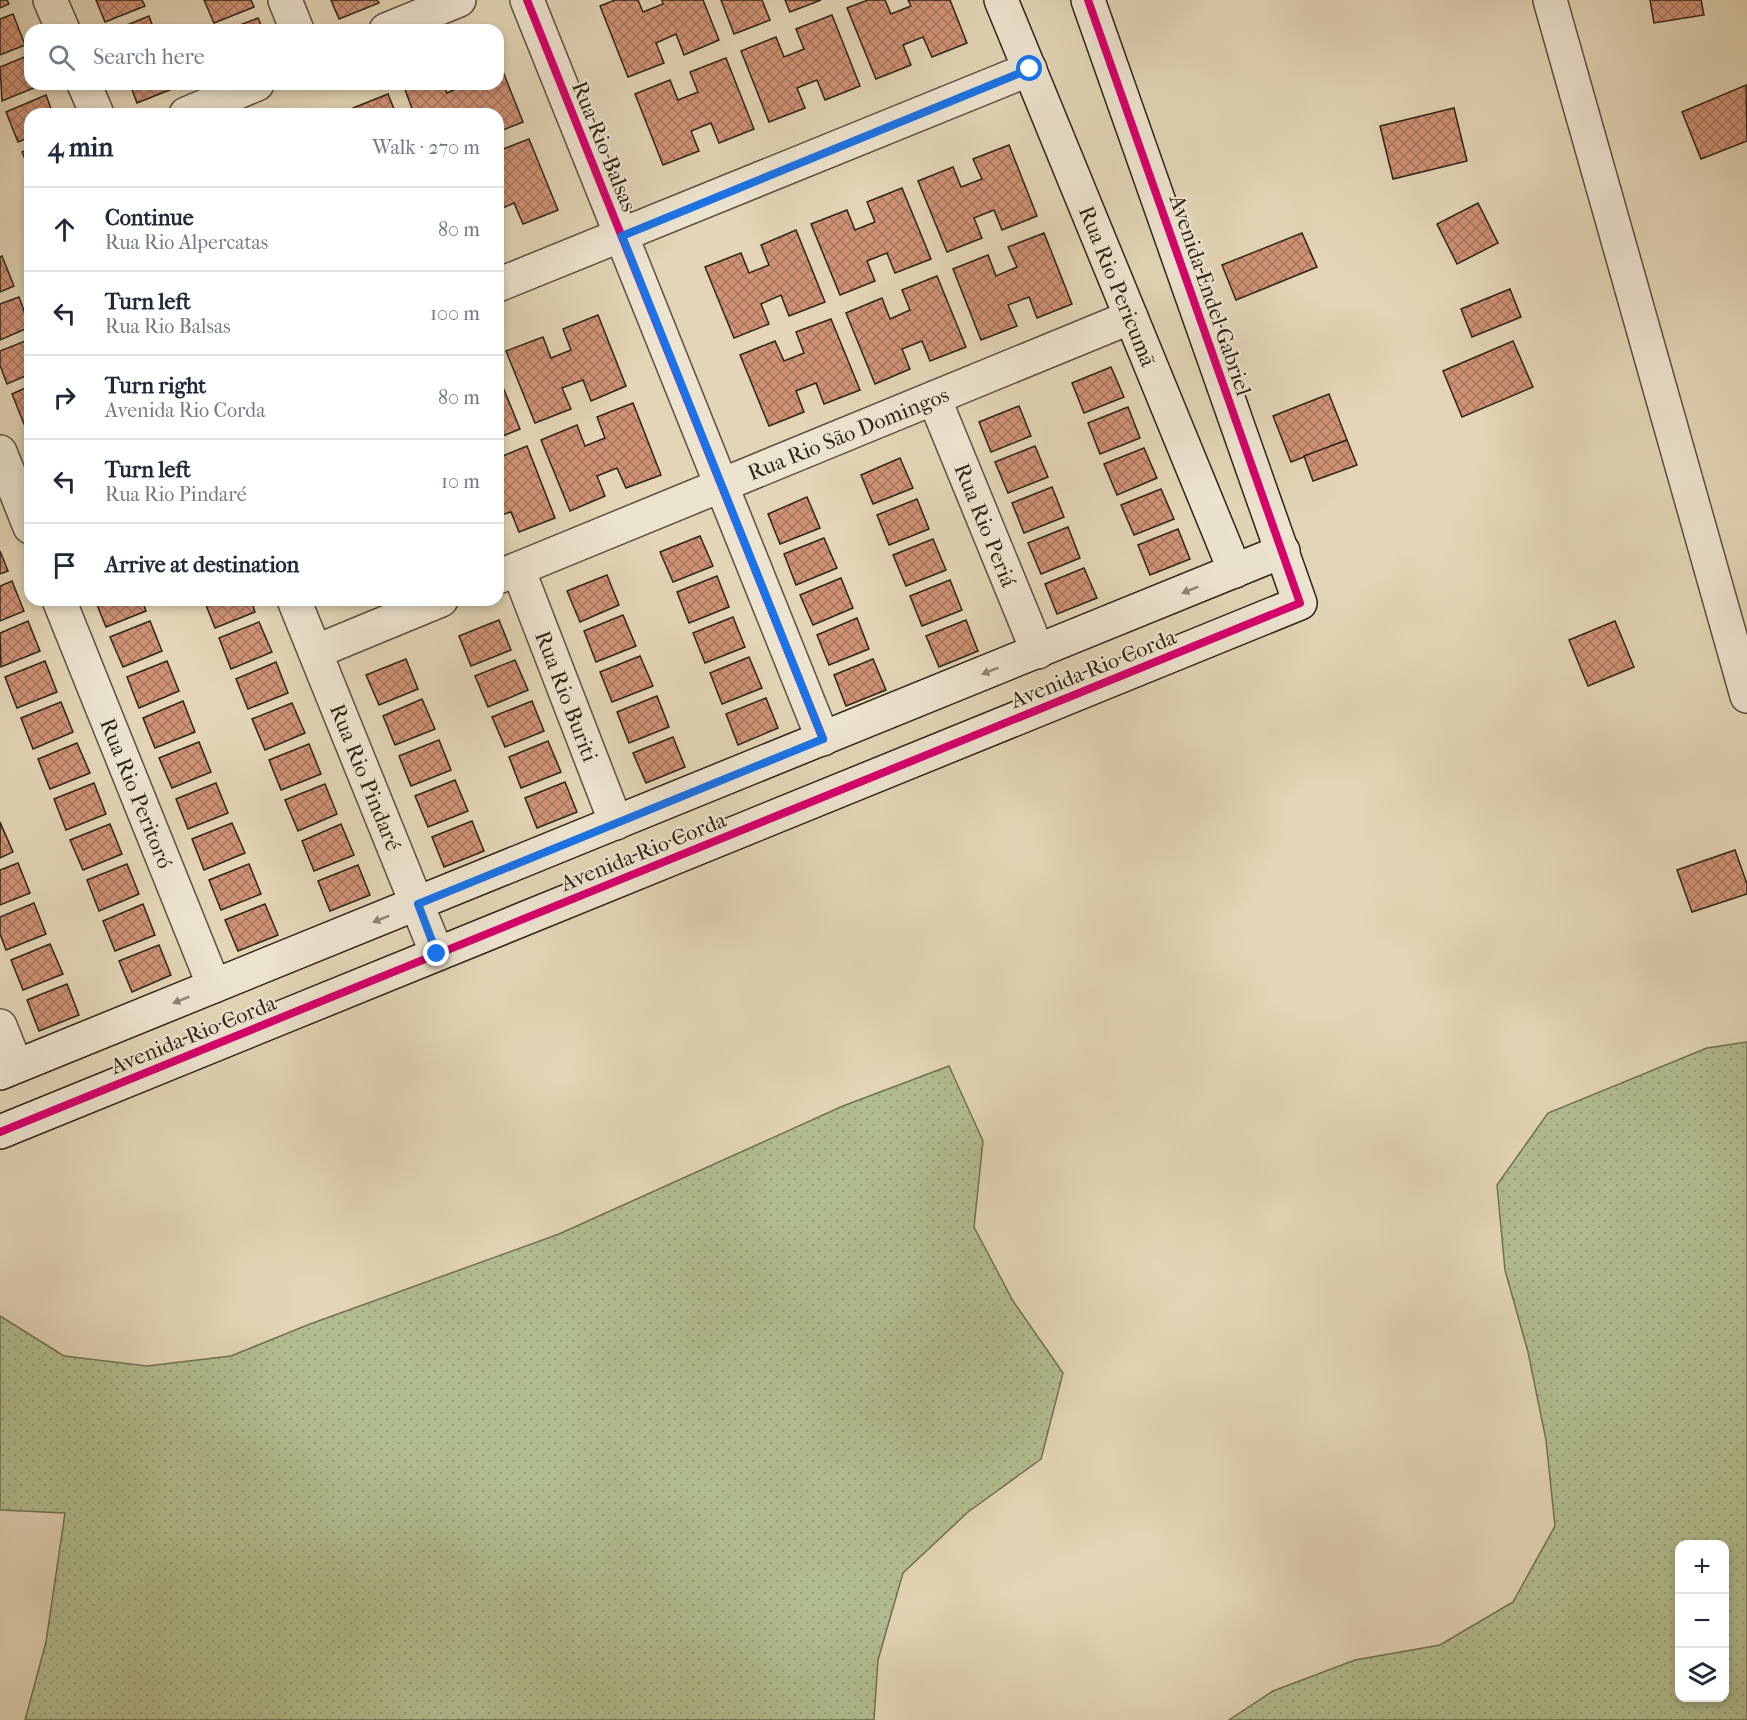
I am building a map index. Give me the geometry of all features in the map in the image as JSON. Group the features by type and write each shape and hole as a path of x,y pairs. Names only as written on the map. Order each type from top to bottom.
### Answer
{"street":[{"path":"50,0 60,24"},
{"path":"285,0 295,24"},
{"path":"401,24 459,0"},
{"name":"Rua Rio Balsas","path":"527,0 823,739"},
{"name":"Rua Rio Pericumã","path":"1001,0 1235,571"},
{"name":"Avenida Endel Gabriel","path":"1088,0 1300,603"},
{"path":"1550,0 1746,684"},
{"path":"504,283 1030,69"},
{"path":"87,90 94,108"},
{"path":"200,108 243,90"},
{"name":"Rua Rio São Domingos","path":"508,573 1131,317"},
{"name":"Rua Rio Periá","path":"934,398 1038,652"},
{"path":"0,452 24,512"},
{"name":"Avenida Rio Corda","path":"8,1070 1283,552"},
{"name":"Rua Rio Buriti","path":"508,573 616,823"},
{"name":"Avenida Rio Corda","path":"0,1132 1300,603"},
{"name":"Rua Rio Peritoró","path":"61,606 214,986"},
{"name":"Rua Rio Pindaré","path":"296,606 437,954"},
{"path":"315,652 426,606"},
{"path":"0,1026 8,1070"}],"green space":[{"path":"1747,1042 1747,1720 1229,1720 1273,1691 1355,1660 1440,1645 1513,1602 1555,1526 1546,1440 1528,1352 1505,1270 1497,1185 1548,1113 1707,1048"},
{"path":"949,1066 983,1141 974,1227 1013,1301 1063,1373 1041,1459 968,1512 903,1573 878,1660 874,1720 25,1720 46,1642 65,1513 0,1510 0,1316 64,1356 147,1366 231,1356 310,1324 559,1234 843,1106"}],"building":[{"path":"0,0 7,0 9,4 0,8"},
{"path":"96,0 142,0 145,6 105,22"},
{"path":"204,0 251,0 254,7 214,23"},
{"path":"331,0 377,0 379,3 339,19"},
{"path":"615,0 638,0 643,12 663,4 662,0 703,0 719,40 684,55 676,34 656,43 664,63 628,77 600,6"},
{"path":"721,0 762,0 770,20 734,34"},
{"path":"785,0 821,0 790,12"},
{"path":"868,0 885,0 891,14 911,6 908,0 950,0 967,43 932,57 923,37 903,45 911,65 876,79 847,8"},
{"path":"1650,0 1701,0 1704,15 1654,23"},
{"path":"13,14 24,45 0,55 0,19"},
{"path":"832,15 860,86 825,100 817,80 797,88 805,108 769,122 741,51 776,37 784,57 804,49 796,29"},
{"path":"149,16 152,24 130,24"},
{"path":"258,18 260,24 242,24"},
{"path":"24,57 24,90 29,90 2,101 0,67"},
{"path":"726,58 754,129 719,143 711,123 691,131 699,151 663,165 635,94 670,80 678,100 698,92 690,72"},
{"path":"504,74 523,122 504,130 504,108 412,108 405,90 446,90 447,93 454,90 504,90"},
{"path":"1746,85 1747,141 1701,159 1682,112"},
{"path":"132,90 170,90 137,103"},
{"path":"388,94 394,108 353,108"},
{"path":"46,95 51,108 24,108 24,140 18,142 6,112"},
{"path":"1454,108 1467,161 1393,179 1380,126"},
{"path":"529,139 558,210 523,224 514,203 504,207 504,149"},
{"path":"1009,145 1037,216 1002,230 994,210 974,218 982,238 947,252 918,181 953,167 961,187 982,179 973,159"},
{"path":"902,188 931,259 895,273 887,253 867,261 875,281 840,295 811,224 847,210 855,230 875,222 867,202"},
{"path":"1478,203 1498,243 1457,264 1437,224"},
{"path":"796,230 825,302 789,316 781,295 761,304 769,324 734,338 705,267 741,253 749,273 769,265 761,245"},
{"path":"1044,233 1072,304 1037,318 1029,297 1008,305 1017,326 981,340 953,269 988,255 996,276 1017,267 1008,247"},
{"path":"1302,233 1317,267 1236,300 1222,265"},
{"path":"2,256 14,286 0,292 0,257"},
{"path":"937,276 966,347 930,361 922,341 902,349 910,369 875,384 846,313 882,298 890,319 910,310 902,290"},
{"path":"1510,289 1521,317 1472,337 1461,309"},
{"path":"19,297 24,311 24,330 0,340 0,304"},
{"path":"598,315 626,386 591,401 583,380 562,388 571,409 535,423 506,351 543,337 551,358 571,350 563,329"},
{"path":"831,319 860,390 824,404 816,383 796,391 804,412 769,426 740,355 775,341 784,361 804,353 796,332"},
{"path":"24,341 24,377 7,384 0,365 0,351"},
{"path":"1513,341 1533,387 1462,417 1443,371"},
{"path":"1111,367 1124,397 1084,413 1072,383"},
{"path":"24,389 24,424 12,394"},
{"path":"504,390 520,429 504,436"},
{"path":"1329,394 1347,440 1291,462 1273,416"},
{"path":"633,403 661,475 626,488 617,468 597,476 605,496 570,511 541,440 577,425 585,446 605,438 597,417"},
{"path":"1019,406 1031,436 991,452 979,422"},
{"path":"1128,407 1140,438 1100,454 1088,423"},
{"path":"1347,440 1357,465 1313,481 1304,456"},
{"path":"527,446 555,518 519,532 511,512 504,514 504,456"},
{"path":"1035,446 1048,477 1008,493 995,462"},
{"path":"1144,448 1157,478 1117,495 1104,464"},
{"path":"900,458 913,488 873,504 861,475"},
{"path":"1052,487 1064,517 1024,533 1012,503"},
{"path":"1161,489 1174,519 1134,535 1121,505"},
{"path":"807,497 820,528 780,544 768,514"},
{"path":"917,499 929,529 889,545 877,515"},
{"path":"1068,527 1080,558 1041,574 1028,543"},
{"path":"1178,529 1190,559 1150,575 1138,545"},
{"path":"700,536 713,566 673,582 660,552"},
{"path":"824,538 837,568 796,585 784,554"},
{"path":"933,539 946,570 906,586 893,555"},
{"path":"0,551 8,571 0,574"},
{"path":"1084,568 1097,598 1057,614 1045,584"},
{"path":"607,575 619,605 580,622 567,591"},
{"path":"717,576 729,607 689,623 677,592"},
{"path":"841,578 853,608 813,625 800,595"},
{"path":"950,580 962,610 922,626 910,596"},
{"path":"12,581 24,611 0,621 0,586"},
{"path":"97,606 144,606 146,611 106,627"},
{"path":"206,606 253,606 255,612 215,628"},
{"path":"623,615 636,646 596,662 584,631"},
{"path":"733,617 745,647 705,663 693,633"},
{"path":"857,618 869,649 829,665 817,635"},
{"path":"499,620 511,650 471,666 459,636"},
{"path":"966,620 978,651 939,667 926,636"},
{"path":"28,621 40,651 1,667 0,633"},
{"path":"150,621 162,651 123,667 110,637"},
{"path":"1615,621 1634,667 1588,686 1569,640"},
{"path":"259,622 272,652 231,669 219,638"},
{"path":"640,656 653,686 612,702 600,672"},
{"path":"749,657 762,688 722,704 710,673"},
{"path":"406,659 418,689 379,705 366,675"},
{"path":"873,659 886,690 846,706 834,675"},
{"path":"515,660 528,690 488,707 475,676"},
{"path":"45,661 57,692 17,708 5,677"},
{"path":"167,661 179,691 139,708 127,677"},
{"path":"276,662 288,693 248,709 236,679"},
{"path":"657,696 669,727 629,743 617,712"},
{"path":"766,698 778,728 738,745 726,714"},
{"path":"422,699 435,729 395,745 383,716"},
{"path":"183,701 195,732 155,748 143,718"},
{"path":"532,701 544,731 505,747 492,717"},
{"path":"61,702 73,732 33,749 21,718"},
{"path":"292,703 305,733 265,750 252,719"},
{"path":"673,737 685,767 646,783 633,753"},
{"path":"439,740 451,770 411,786 399,756"},
{"path":"548,741 561,772 521,788 509,757"},
{"path":"199,742 211,772 172,788 159,758"},
{"path":"77,743 90,773 50,789 38,759"},
{"path":"309,744 321,774 281,790 269,760"},
{"path":"455,780 468,811 428,827 415,796"},
{"path":"565,782 577,812 537,828 525,798"},
{"path":"94,783 106,814 66,830 54,799"},
{"path":"216,783 228,813 188,829 176,799"},
{"path":"325,784 337,814 298,831 285,800"},
{"path":"472,821 484,851 444,867 432,837"},
{"path":"0,822 13,852 0,858"},
{"path":"232,823 245,853 204,870 192,839"},
{"path":"110,824 122,854 83,870 70,840"},
{"path":"341,824 354,855 314,871 302,841"},
{"path":"1735,850 1747,884 1747,894 1692,912 1677,870"},
{"path":"18,863 30,893 0,905 0,870"},
{"path":"127,864 139,894 99,911 87,880"},
{"path":"249,864 261,894 221,910 209,880"},
{"path":"358,865 370,895 330,911 318,881"},
{"path":"34,903 46,934 6,950 0,934 0,917"},
{"path":"143,904 155,935 115,951 103,921"},
{"path":"265,904 278,935 238,951 225,920"},
{"path":"50,944 63,974 23,990 11,960"},
{"path":"159,945 171,975 132,992 119,961"},
{"path":"67,984 79,1015 39,1031 27,1000"}],"cycle path":[{"path":"527,0 823,739"},
{"path":"0,1132 1300,603 1088,0"}],"route":[{"path":"437,954 418,904 823,739 622,236 1030,69"}]}
